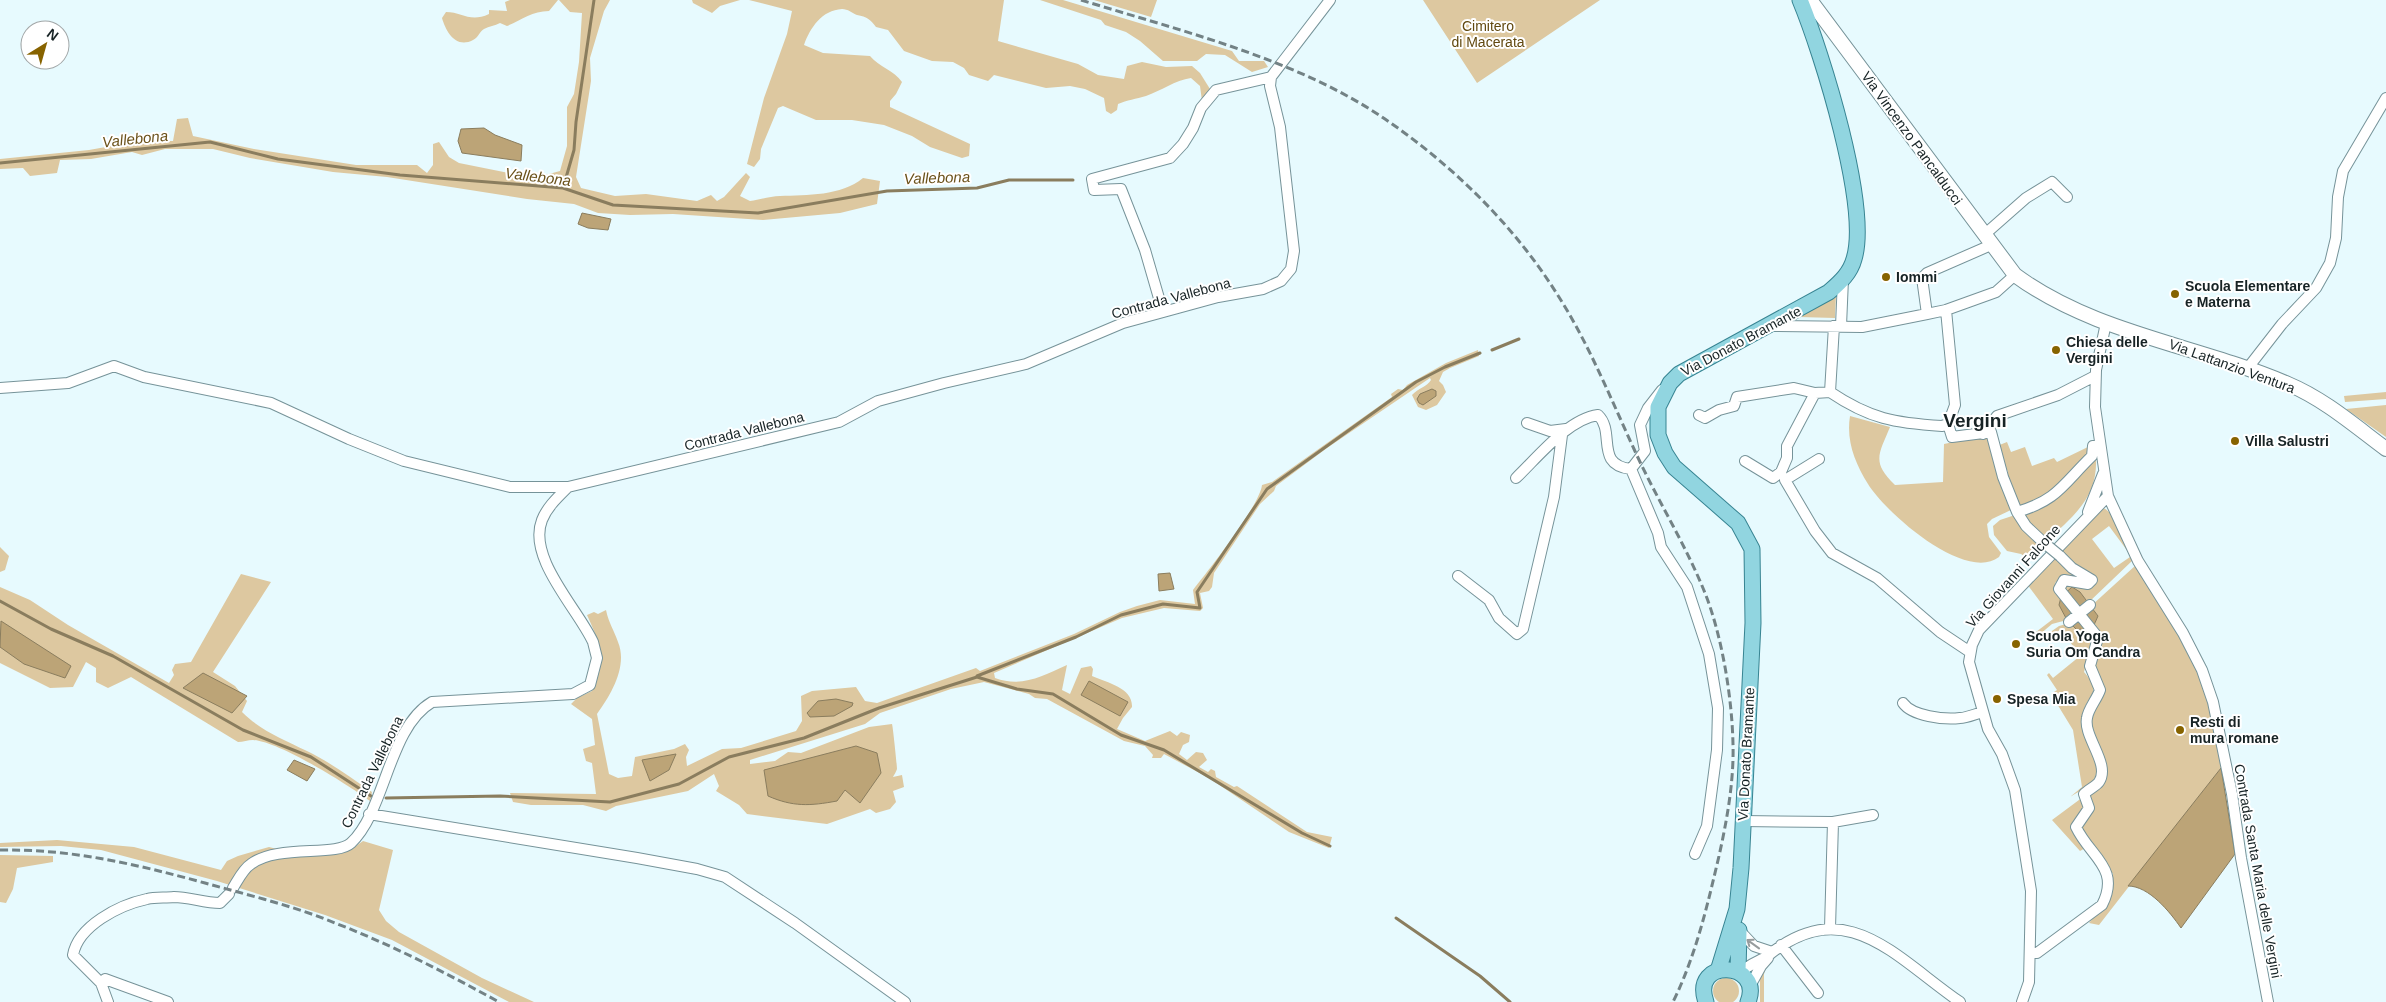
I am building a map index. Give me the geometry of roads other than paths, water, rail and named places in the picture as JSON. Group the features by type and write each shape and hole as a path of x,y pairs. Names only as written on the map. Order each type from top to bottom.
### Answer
{"main road":[{"name":"Via Donato Bramante","path":"1740,973 1737,909 1753,623 1752,549 1738,523 1674,467 1665,453 1658,435 1656,419 1660,399 1678,374 1829,292 1843,279 1854,260 1858,240 1857,220 1845,151 1826,76 1800,0"},
{"name":"Via Vincenzo Pancalducci","path":"1810,0 1987,240 2015,275"},
{"name":"Via Lattanzio Ventura","path":"2015,275 2060,304 2106,324 2247,369 2290,385 2332,410 2386,449"},
{"name":"Via Donato Bramante","path":"1706,1002 1704,987 1712,974 1718,971 1722,962 1732,920 1737,909"},
{"path":"1718,971 1725,969 1740,973 1750,986 1748,1002"}],"street":[{"path":"1163,312 1145,250 1122,189 1094,190 1092,179 1170,158 1183,144 1193,128 1201,108 1216,90 1271,77 1330,0"},
{"name":"Contrada Vallebona","path":"108,1002 101,982 73,955 74,946 92,925 108,915 147,899 176,897 220,903 251,864 257,860 288,851 343,849 351,843 369,814 409,723 421,709 432,702 573,694 590,685 597,658 594,642 543,559 538,540 542,520 553,502 568,487 839,422 878,401 1026,364 1123,323 1274,285 1291,270 1294,251 1288,218 1284,154 1270,86 1271,77"},
{"path":"2247,369 2282,324 2316,288 2330,263 2336,238 2338,197 2343,171 2375,113 2386,98"},
{"path":"1927,314 1922,278 1927,273 1987,240 2026,198 2052,182 2067,197"},
{"path":"1766,326 1862,327 1927,314 1946,310 1996,292 2015,275"},
{"path":"1830,392 1843,279"},
{"path":"1946,310 1955,405 1948,424 1952,437 1987,433"},
{"name":"Contrada Santa Maria delle Vergini","path":"2106,324 2095,376 2095,407 2099,445 2108,496 2138,561 2194,655 2213,702 2232,794 2241,858 2268,1002"},
{"path":"0,388 68,383 114,366 144,377 271,403 349,440 404,461 510,487 568,487"},
{"path":"1987,433 1997,416 2058,395 2095,376"},
{"path":"1631,469 1645,451 1640,425 1642,420 1657,394 1670,383"},
{"path":"1700,415 1705,418 1719,410 1734,406 1737,397 1794,388 1815,393 1830,392 1852,407 1897,423 1942,426 1948,424"},
{"path":"1745,461 1773,478 1781,472 1787,458 1787,446 1815,393"},
{"path":"1516,478 1564,432 1590,416 1598,415 1604,421 1608,454 1613,463 1622,468 1631,469"},
{"path":"1528,423 1550,431 1564,432"},
{"path":"1458,576 1490,600 1499,618 1517,634 1523,629 1554,497 1564,432"},
{"path":"1987,433 2017,512 2026,526 2072,568 2092,580 2088,584 2064,580 2059,586 2063,595 2092,627 2097,641 2090,666 2100,690 2087,718 2088,731 2099,756 2102,772 2099,782 2084,794 2089,808 2076,827 2105,867 2108,875 2107,895 2102,905 2037,953 2031,953"},
{"path":"2017,512 2039,506 2052,498 2092,456 2092,446 2099,445"},
{"path":"1819,459 1785,480 1815,531 1832,553 1877,578 1940,632 1970,652 1969,662 1988,729 2002,754 2015,790 2031,891 2029,982 2022,1002"},
{"path":"1631,469 1658,533 1661,547 1687,586 1711,663 1718,708 1717,750 1707,826 1696,854"},
{"name":"Via Giovanni Falcone","path":"2082,521 2096,497 2104,471"},
{"name":"Via Giovanni Falcone","path":"1970,652 1979,630 2108,496"},
{"path":"2069,622 2090,605"},
{"path":"1903,703 1907,708 1916,712 1951,719 1983,712"},
{"path":"369,814 637,858 697,869 725,877 795,923 905,1002"},
{"path":"1743,821 1833,822 1873,815"},
{"path":"1830,928 1833,822"},
{"path":"1740,973 1746,966 1806,932 1830,928 1847,930 1871,939 1960,1002"},
{"path":"1739,930 1754,946 1772,952"},
{"path":"1781,945 1818,993"},
{"path":"1750,986 1760,966 1772,952"},
{"path":"101,982 105,979 168,1002"}],"waterway":[{"path":"563,188 574,150 576,122 594,0"},
{"name":"Vallebona","path":"0,163 210,142 278,159 400,175 563,188 613,205 758,213 887,191 977,188 1009,180 1073,180"},
{"path":"1492,350 1519,339"},
{"path":"977,676 1076,637 1121,615 1163,604 1200,608 1197,592 1267,489 1416,382 1445,367 1480,353"},
{"path":"0,601 51,629 113,656 243,730 311,757 371,796"},
{"path":"386,798 500,796 610,802 679,784 729,757 804,738 879,708 977,677 1017,689 1053,694 1121,735 1164,750 1302,833 1330,846"},
{"path":"1396,918 1480,976 1510,1002"}],"railway":[{"path":"1081,0 1198,35 1277,63 1351,98 1385,119 1457,176 1501,220 1540,268 1568,312 1697,574 1711,610 1725,667 1732,726 1733,758 1727,814 1719,856 1700,931 1688,967 1673,1002"},
{"path":"0,850 53,852 104,859 179,876 287,906 319,917 398,950 499,1002"}],"place":[{"name":"Iommi","path":"1886,277"},
{"name":"Scuola Elementare e Materna","path":"2175,294"},
{"name":"Chiesa delle Vergini","path":"2056,350"},
{"name":"Villa Salustri","path":"2235,441"},
{"name":"Scuola Yoga Suria Om Candra","path":"2016,644"},
{"name":"Spesa Mia","path":"1997,699"},
{"name":"Resti di mura romane","path":"2180,730"}],"district":[{"name":"Vergini","path":"1975,420"}],"park label":[{"name":"Cimitero di Macerata","path":"1488,34"}]}
